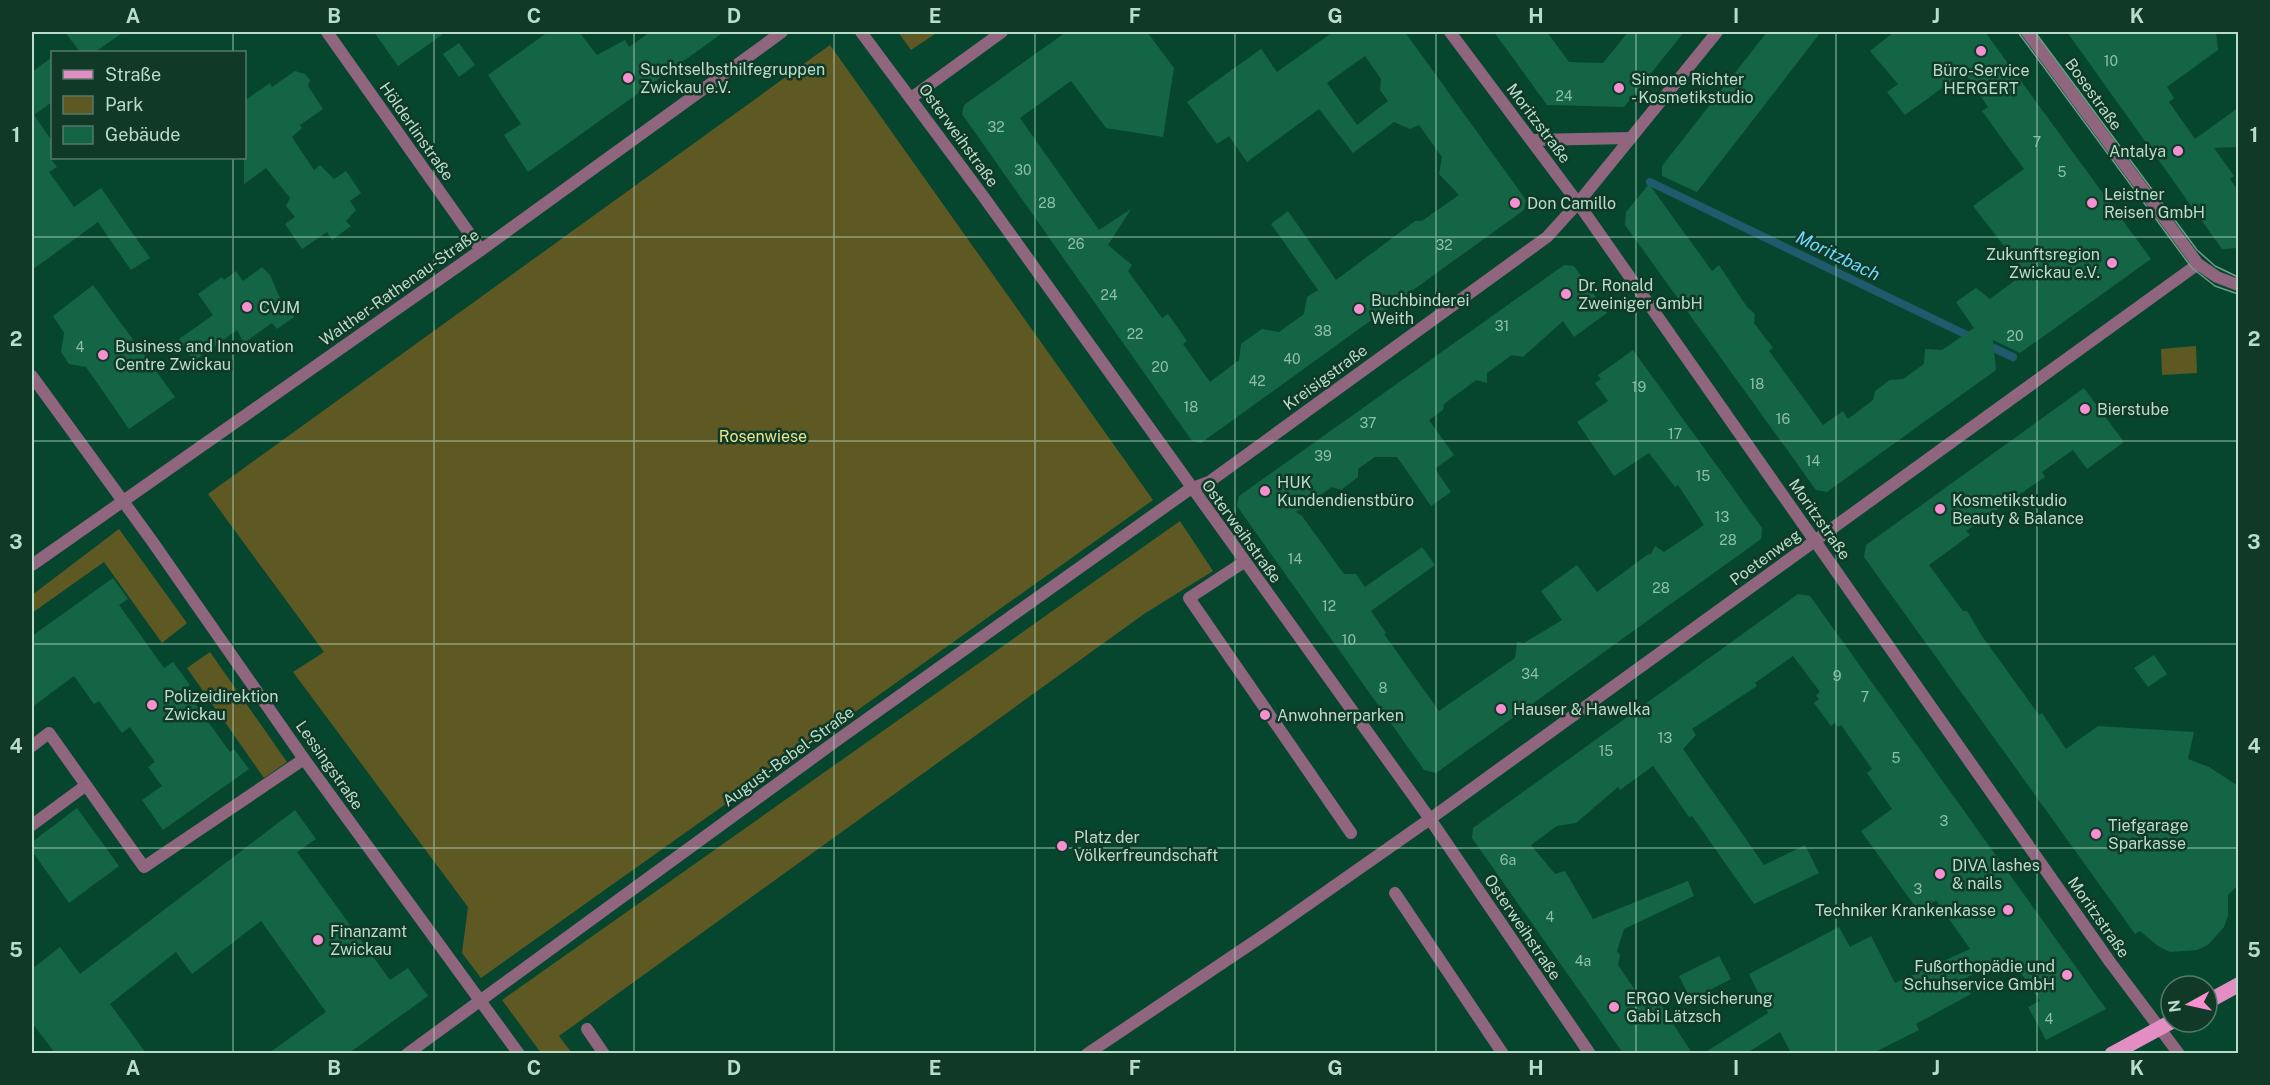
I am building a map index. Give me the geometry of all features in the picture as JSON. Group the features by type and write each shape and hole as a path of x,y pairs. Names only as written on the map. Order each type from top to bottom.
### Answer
{"main road":[{"path":"2219,995 2238,985"},
{"path":"2112,1053 2159,1029"}],"street":[{"name":"Hölderlinstraße","path":"327,32 481,250"},
{"name":"Walther-Rathenau-Straße","path":"32,565 121,500 481,250 782,32"},
{"name":"Osterweihstraße","path":"861,32 1430,819 1590,1053"},
{"path":"910,98 1002,32"},
{"name":"Moritzstraße","path":"1450,32 1578,203 1815,541 2159,1015"},
{"name":"Kreisigstraße","path":"1190,489 1209,482 1547,237 1578,203 1717,32"},
{"name":"Bosestraße","path":"2027,32 2198,264"},
{"path":"1531,140 1631,138"},
{"path":"2198,264 2217,277 2238,285"},
{"name":"Poetenweg","path":"1087,1053 1270,932 1430,819 2198,264"},
{"name":"Lessingstraße","path":"32,376 212,626 304,759 519,1053"},
{"name":"August-Bebel-Straße","path":"407,1053 836,741 1190,489"},
{"path":"1244,562 1189,598 1351,833"},
{"path":"32,746 49,734 144,867 304,759"},
{"path":"32,825 85,786"},
{"path":"1395,893 1503,1053"},
{"path":"586,1029 604,1053"},
{"name":"Moritzstraße","path":"2170,1034 2179,1053"}],"green space":[{"path":"898,32 938,32 911,50"},
{"name":"Rosenwiese","path":"830,45 1153,500 481,978 462,953 468,907 293,672 324,652 208,494"},
{"path":"2196,346 2197,373 2162,375 2161,349"},
{"path":"1180,521 1213,571 1144,614 559,1036 572,1053 541,1053 502,1000"},
{"path":"119,529 187,623 162,643 104,562 32,613 32,595"},
{"path":"210,652 287,762 264,778 187,668"}],"building":[{"path":"65,32 124,32 96,51 79,51"},
{"path":"374,32 446,32 398,66"},
{"path":"548,32 579,32 597,55 625,40 629,47 650,32 724,32 528,172 504,135 521,124 488,75"},
{"path":"1066,32 1147,32 1174,68 1163,137 1106,128 1071,81 1020,118 1099,230 1131,209 1108,245 1132,265 1128,271 1162,318 1168,314 1187,341 1183,344 1210,382 1239,360 1241,344 1262,329 1279,332 1304,314 1307,297 1318,290 1271,224 1288,211 1336,280 1415,221 1422,221 1459,195 1439,174 1442,157 1419,125 1410,129 1394,122 1353,153 1319,109 1247,162 1229,136 1217,144 1187,102 1261,49 1277,72 1333,32 1405,32 1526,200 1524,210 1201,443 1192,441 962,114 964,105","holes":["1365,56 1381,79 1380,90 1388,101 1357,125 1327,83"]},
{"path":"1494,32 1547,32 1569,62 1603,63 1628,32 1684,32 1624,107 1547,105"},
{"path":"1767,32 1821,32 1697,192 1662,176 1662,166"},
{"path":"1894,32 1985,32 2151,259 2020,353 1993,340 1996,370 1827,492 1816,490 1625,225 1626,212 1649,184 1712,271 1719,265 1747,307 1755,314 1754,323 1773,348 1769,351 1823,425 1843,411 1848,419 1873,400 1875,391 1890,380 1903,379 1924,364 1925,349 1942,350 1974,328 1956,302 1976,288 1990,299 2025,273 1973,206 2024,169 1982,111 1988,107 1964,72 1905,115 1887,92 1898,84 1870,51"},
{"path":"2067,32 2216,32 2218,50 2167,87 2174,98 2169,102 2195,139 2238,108 2238,147 2214,148 2234,176 2230,179 2238,190 2238,248 2222,249"},
{"path":"459,43 475,65 459,77 443,54"},
{"path":"51,58 51,103 34,115 51,140 51,159 57,167 49,172 74,207 101,188 150,258 131,270 98,222 32,270 32,72"},
{"path":"295,71 305,74 310,80 308,86 323,109 300,125 302,128 292,137 314,170 320,165 334,179 346,171 361,193 350,201 356,210 346,221 351,226 332,240 327,232 302,249 285,224 295,217 286,206 290,198 266,168 244,184 246,100 270,83 272,87"},
{"path":"1564,265 1574,266 1607,313 1574,337 1563,321 1523,357 1512,355 1487,373 1487,383 1476,380 1444,404 1443,410 1429,420 1454,455 1435,469 1451,492 1431,506 1397,457 1375,457 1358,469 1358,477 1341,490 1332,487 1296,512 1302,516 1344,574 1356,574 1365,587 1422,547 1435,565 1371,611 1386,633 1384,634 1439,711 1515,658 1517,642 1524,643 1562,620 1541,591 1577,565 1597,592 1651,554 1655,546 1664,552 1704,525 1678,485 1675,487 1649,453 1614,476 1577,422 1608,401 1595,383 1601,379 1598,375 1633,350 1762,528 1761,539 1436,773 1424,770 1237,506 1239,496"},
{"name":"CVJM","path":"262,267 270,275 279,296 294,317 277,329 272,323 244,343 237,330 194,361 179,339 213,315 198,294 222,277 224,280 236,271 243,281"},
{"name":"Business and Innovation Centre Zwickau","path":"93,285 175,397 129,429 86,367 69,364 61,352 64,333 53,316"},
{"path":"2084,388 2124,442 2087,469 2073,450 2042,472 2045,477 1966,531 1970,535 1929,565 1963,611 1967,611 1982,636 2039,715 2042,713 2066,749 2098,726 2194,732 2188,759 2209,767 2238,786 2238,885 2228,895 2228,916 2224,927 2208,945 2197,950 2170,952 2158,946 2140,931 2135,934 1864,557 1866,545"},
{"name":"Polizeidirektion Zwickau","path":"113,578 128,599 119,605 164,668 173,662 190,685 184,689 230,752 234,749 249,769 163,830 142,800 162,786 148,767 155,762 130,727 122,733 99,701 94,704 74,676 32,707 32,636"},
{"path":"1798,594 1810,596 2106,1009 2046,1040 2028,1007 2040,1001 2010,957 1963,979 1971,994 1916,1024 1919,1030 1873,1053 1791,1053 1780,1032 1747,1053 1704,1053 1768,1013 1749,974 1839,927 1850,947 1871,936 1895,983 1970,949 1936,900 1919,912 1861,831 1892,809 1867,773 1872,769 1841,725 1838,727 1835,723 1831,726 1814,703 1819,699 1816,695 1820,692 1793,656 1755,683 1757,686 1692,729 1696,735 1683,749 1764,865 1805,845 1819,873 1754,904 1692,816 1689,817 1653,766 1620,790 1618,787 1576,823 1557,826 1531,845 1555,874 1565,871 1593,919 1688,881 1694,896 1624,929 1617,951 1620,955 1618,965 1644,1003 1657,999 1692,1053 1623,1053 1472,838 1473,828"},
{"path":"2154,655 2167,674 2148,687 2134,668"},
{"path":"77,808 119,866 69,903 32,851 32,842"},
{"path":"295,810 316,839 297,852 390,980 408,968 428,996 349,1053 269,1053 326,1012 261,921 192,974 176,952 110,1004 146,1053 55,1053 32,1023 32,969 60,947 80,974"},
{"path":"1719,956 1731,979 1691,1000 1679,976"}],"waterway":[{"name":"Moritzbach","path":"1650,182 1973,338"},
{"name":"Moritzbach","path":"1987,345 2013,357"}],"tram line":[{"path":"2018,32 2192,268 2215,286 2238,294"},
{"path":"2035,32 2197,250 2215,266 2238,277"}],"place":[{"name":"Büro-Service HERGERT","path":"1981,51"},
{"name":"Suchtselbsthilfegruppen Zwickau e.V.","path":"628,78"},
{"name":"Simone Richter - Kosmetikstudio","path":"1619,88"},
{"name":"Antalya","path":"2178,151"},
{"name":"Don Camillo","path":"1515,203"},
{"name":"Leistner Reisen GmbH","path":"2092,203"},
{"name":"Zukunftsregion Zwickau e.V.","path":"2112,263"},
{"name":"Dr. Ronald Zweiniger GmbH","path":"1566,294"},
{"name":"CVJM","path":"247,307"},
{"name":"Buchbinderei Weith","path":"1359,309"},
{"name":"Business and Innovation Centre Zwickau","path":"103,355"},
{"name":"Bierstube","path":"2085,409"},
{"name":"HUK Kundendienstbüro","path":"1265,491"},
{"name":"Kosmetikstudio Beauty & Balance","path":"1940,509"},
{"name":"Polizeidirektion Zwickau","path":"152,705"},
{"name":"Hauser & Hawelka","path":"1501,709"},
{"name":"Anwohnerparken","path":"1265,715"},
{"name":"Tiefgarage Sparkasse","path":"2096,834"},
{"name":"Platz der Völkerfreundschaft","path":"1062,846"},
{"name":"DIVA lashes & nails","path":"1940,874"},
{"name":"Techniker Krankenkasse","path":"2008,910"},
{"name":"Finanzamt Zwickau","path":"318,940"},
{"name":"Fußorthopädie und Schuhservice GmbH","path":"2067,975"},
{"name":"ERGO Versicherung Gabi Lätzsch","path":"1614,1007"}]}
